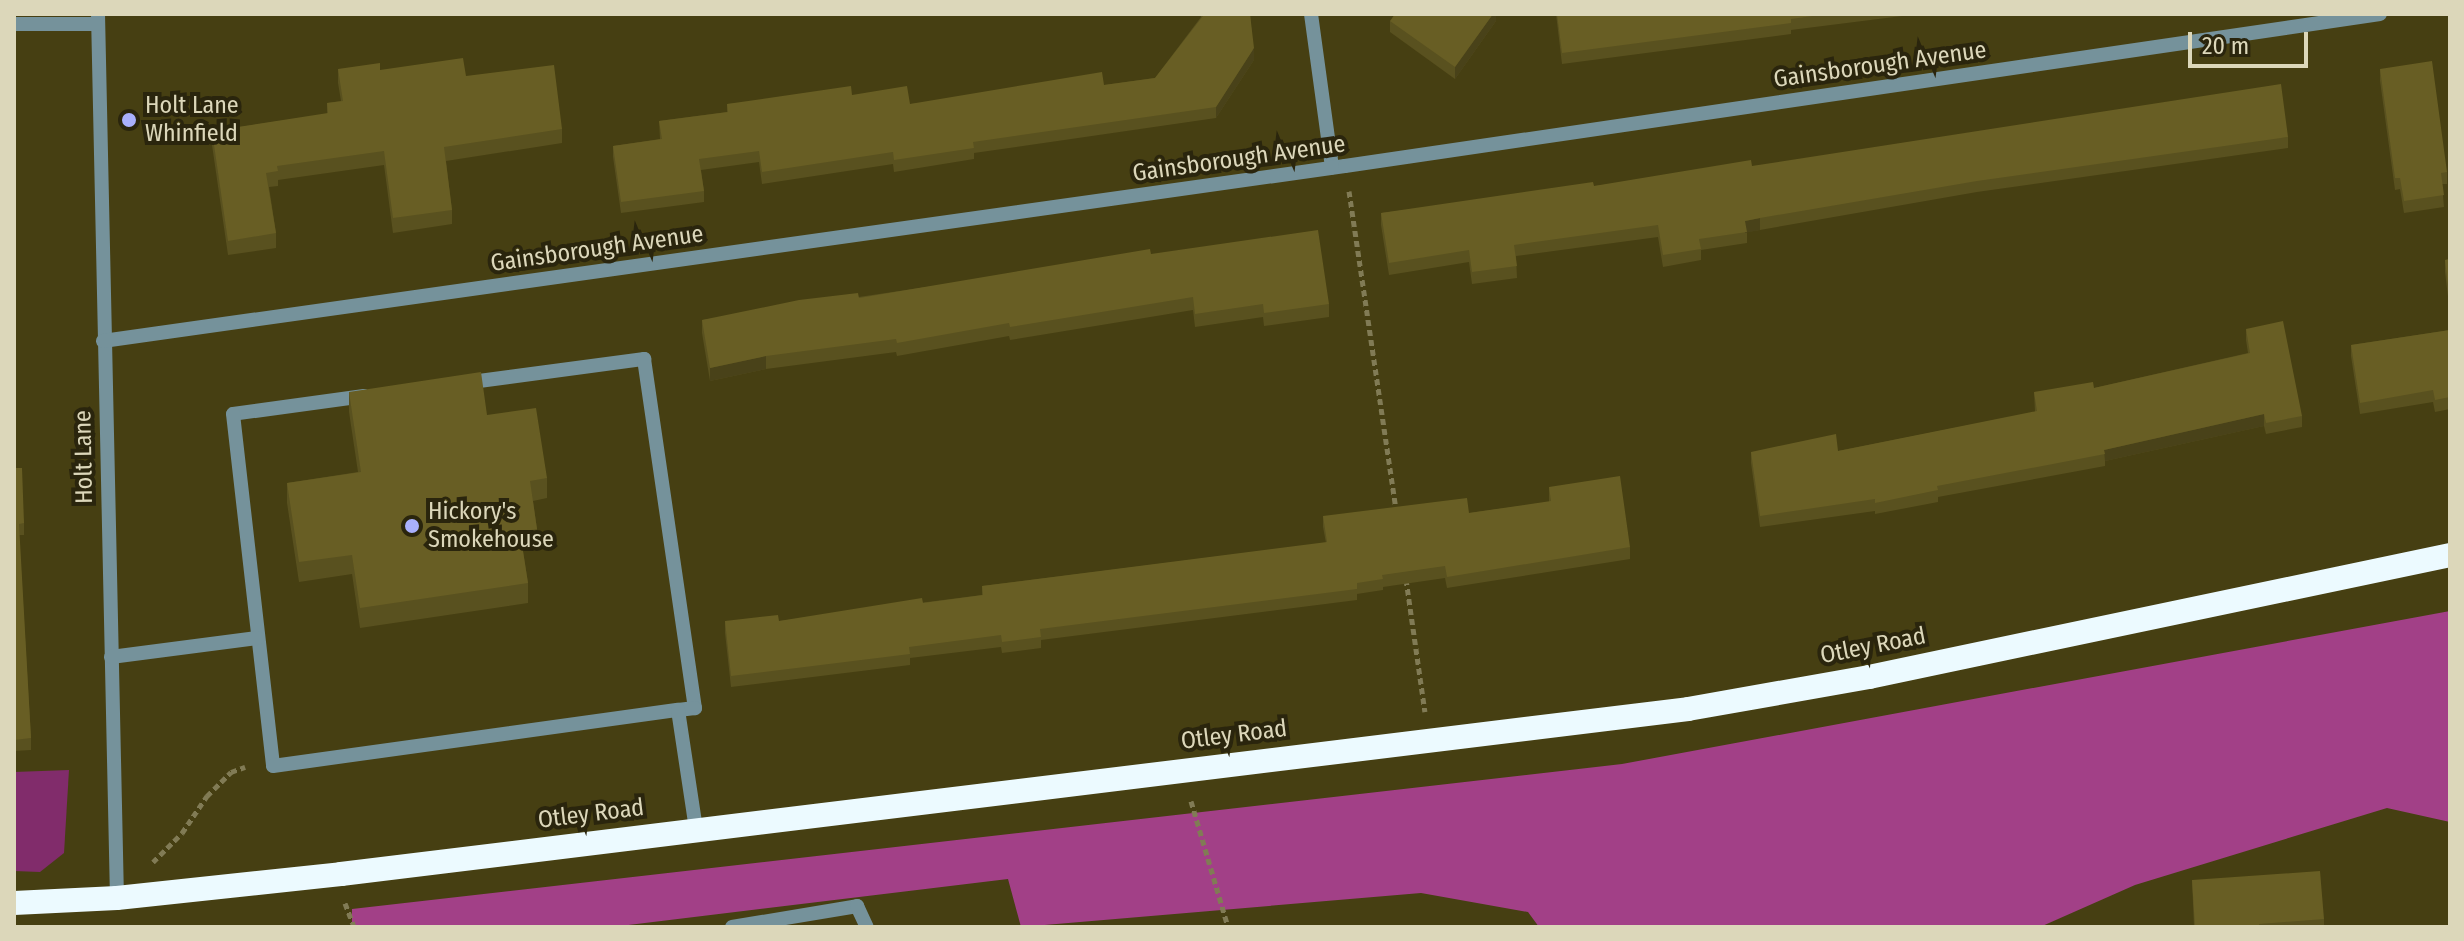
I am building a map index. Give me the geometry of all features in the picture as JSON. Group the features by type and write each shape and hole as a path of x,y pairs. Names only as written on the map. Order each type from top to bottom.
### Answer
{"highway":[{"name":"Otley Road","path":"14,903 117,898 1688,709 1869,677 2450,555"}],"street":[{"path":"1311,14 1338,167"},
{"name":"Gainsborough Avenue","path":"103,341 1338,167 2380,14"},
{"path":"14,24 98,19"},
{"name":"Holt Lane","path":"98,19 117,898"},
{"path":"375,395 233,414 273,766 695,708 644,359 454,384"},
{"path":"111,657 258,638"},
{"path":"678,710 696,829"},
{"path":"732,927 857,906 867,927"}],"path":[{"path":"1338,167 1398,523"},
{"path":"1404,570 1429,741"},
{"path":"117,898 182,833 207,796 231,772 272,756"},
{"path":"1185,768 1228,927"}],"shaded area":[{"path":"2450,611 2450,822 2387,808 2135,885 2040,927 1539,927 1528,912 1421,893 1021,927 1008,879 612,927 352,927 352,909 1622,764"},
{"path":"69,770 64,853 40,872 14,871 14,772"}],"building":[{"path":"1202,14 1250,14 1254,48 1216,107 973,142 974,148 894,160 893,152 762,172 759,151 699,159 704,191 621,202 613,146 662,139 659,121 728,112 727,104 851,86 852,95 907,86 910,104 1102,72 1104,85 1155,78"},
{"path":"1395,14 1493,14 1455,67 1390,21"},
{"path":"1557,14 1827,14 1791,19 1791,23 1562,53"},
{"path":"463,58 466,76 554,65 562,129 444,147 452,210 393,218 384,151 277,166 278,171 266,173 276,233 228,241 212,131 328,113 327,103 343,101 338,69 380,63 380,70"},
{"path":"2432,61 2447,172 2441,173 2444,195 2404,201 2400,178 2395,178 2380,69"},
{"path":"2281,84 2288,137 1977,181 1760,218 1745,221 1747,232 1699,239 1701,249 1663,255 1658,225 1514,245 1517,266 1472,272 1469,250 1389,263 1381,213 1593,182 1594,186 1751,160 1752,166"},
{"path":"1318,230 1329,304 1264,313 1263,304 1195,314 1193,297 1010,327 1009,323 897,343 896,339 766,356 710,368 702,320 799,300 858,293 859,298 1150,249 1151,254"},
{"path":"2450,259 2450,302 2445,260"},
{"path":"2283,321 2302,416 2266,423 2264,414 2104,450 2105,454 1937,486 1938,490 1875,503 1875,499 1760,516 1751,452 1836,434 1838,451 2037,411 2034,392 2093,382 2094,388 2250,353 2246,329"},
{"path":"2450,330 2450,397 2435,400 2433,390 2360,403 2351,345"},
{"name":"Hickory's Smokehouse","path":"481,372 487,415 536,408 547,478 530,481 537,529 520,532 528,583 360,608 352,555 299,562 287,483 361,472 349,392"},
{"path":"14,468 22,468 24,523 19,524 31,738 14,740"},
{"path":"1620,476 1630,547 1447,577 1445,566 1382,575 1383,579 1357,583 1357,589 1040,629 1041,637 1002,642 1001,635 909,647 910,654 731,676 725,621 778,615 779,621 922,598 923,603 983,595 982,586 1327,542 1323,516 1467,498 1469,513 1551,501 1549,487"},
{"path":"2320,871 2324,919 2259,924 2259,927 2195,927 2192,880"}],"place":[{"name":"Holt Lane Whinfield","path":"129,120"},
{"name":"Hickory's Smokehouse","path":"412,526"}]}
